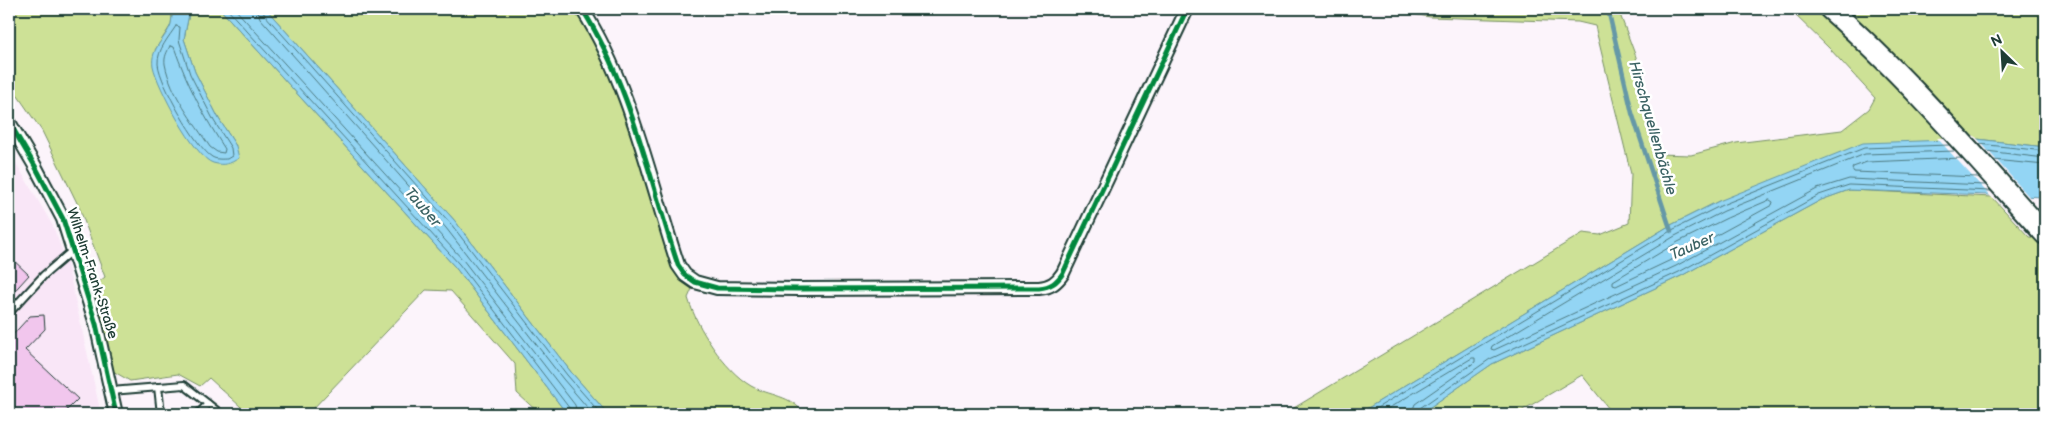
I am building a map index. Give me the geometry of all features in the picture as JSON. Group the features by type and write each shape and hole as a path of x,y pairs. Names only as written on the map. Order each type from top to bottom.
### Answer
{"main road":[{"path":"1830,9 1853,29 1929,106 2045,234"}],"street":[{"path":"582,9 596,31 621,91 652,180 676,259 685,275 695,282 718,288 817,289 1039,288 1054,284 1064,273 1187,9"},
{"name":"Wilhelm-Frank-Straße","path":"9,122 63,219 96,324 116,414"}],"lane":[{"path":"9,313 44,275 73,250"},
{"path":"112,391 184,385 221,414"},
{"path":"158,387 161,414"},
{"path":"198,414 208,404"}],"shaded area":[{"path":"9,151 53,226 67,263 101,414 9,414"}],"green space":[{"path":"9,9 173,9 171,25 155,50 236,146 219,119 195,72 184,39 190,9 220,9 455,267 567,414 540,414 517,393 515,364 451,291 426,290 308,414 234,414 241,407 209,378 200,386 178,374 130,381 106,367 86,292 105,277 79,207 42,131 9,83"},
{"path":"266,9 582,9 596,31 669,238 695,282 688,298 705,335 731,370 741,379 751,386 787,399 804,414 608,414 571,372 455,221"},
{"path":"1384,9 1618,9 1636,57 1652,133 1659,154 1691,155 1736,143 1842,130 1869,109 1875,98 1830,49 1789,9 2045,9 2045,147 1977,139 1719,201 1669,226 1358,414 1284,414 1583,233 1600,235 1629,223 1631,174 1595,26 1578,22 1430,17"},
{"path":"1849,190 1992,197 2029,237 2045,238 2045,414 1613,414 1582,375 1516,414 1420,414 1492,364 1681,276 1821,200"}],"water":[{"path":"173,9 190,9 184,39 195,72 219,119 236,146 239,158 230,163 213,163 205,158 197,149 169,104 156,76 153,66 154,54 169,29"},
{"name":"Tauber","path":"220,9 266,9 455,221 571,372 608,414 567,414 455,267"},
{"name":"Tauber","path":"1977,139 2045,147 2045,197 1849,190 1821,200 1681,276 1492,364 1420,414 1358,414 1669,226 1719,201 1863,143"}],"pier":[{"path":"1975,136 2032,200 1993,199 1937,138"}],"building":[{"path":"9,256 29,275 9,297"},
{"path":"44,315 45,329 25,350 78,399 63,414 9,414 9,339 30,316"}],"waterway":[{"name":"Hirschquellenbächle","path":"1608,9 1632,113 1671,231"}],"cycle path":[{"path":"582,9 599,38 626,100 638,133 678,265 685,275 695,282 717,288 798,289 1039,288 1053,284 1063,273 1187,9"},
{"path":"9,122 63,219 96,324 116,414"}]}
